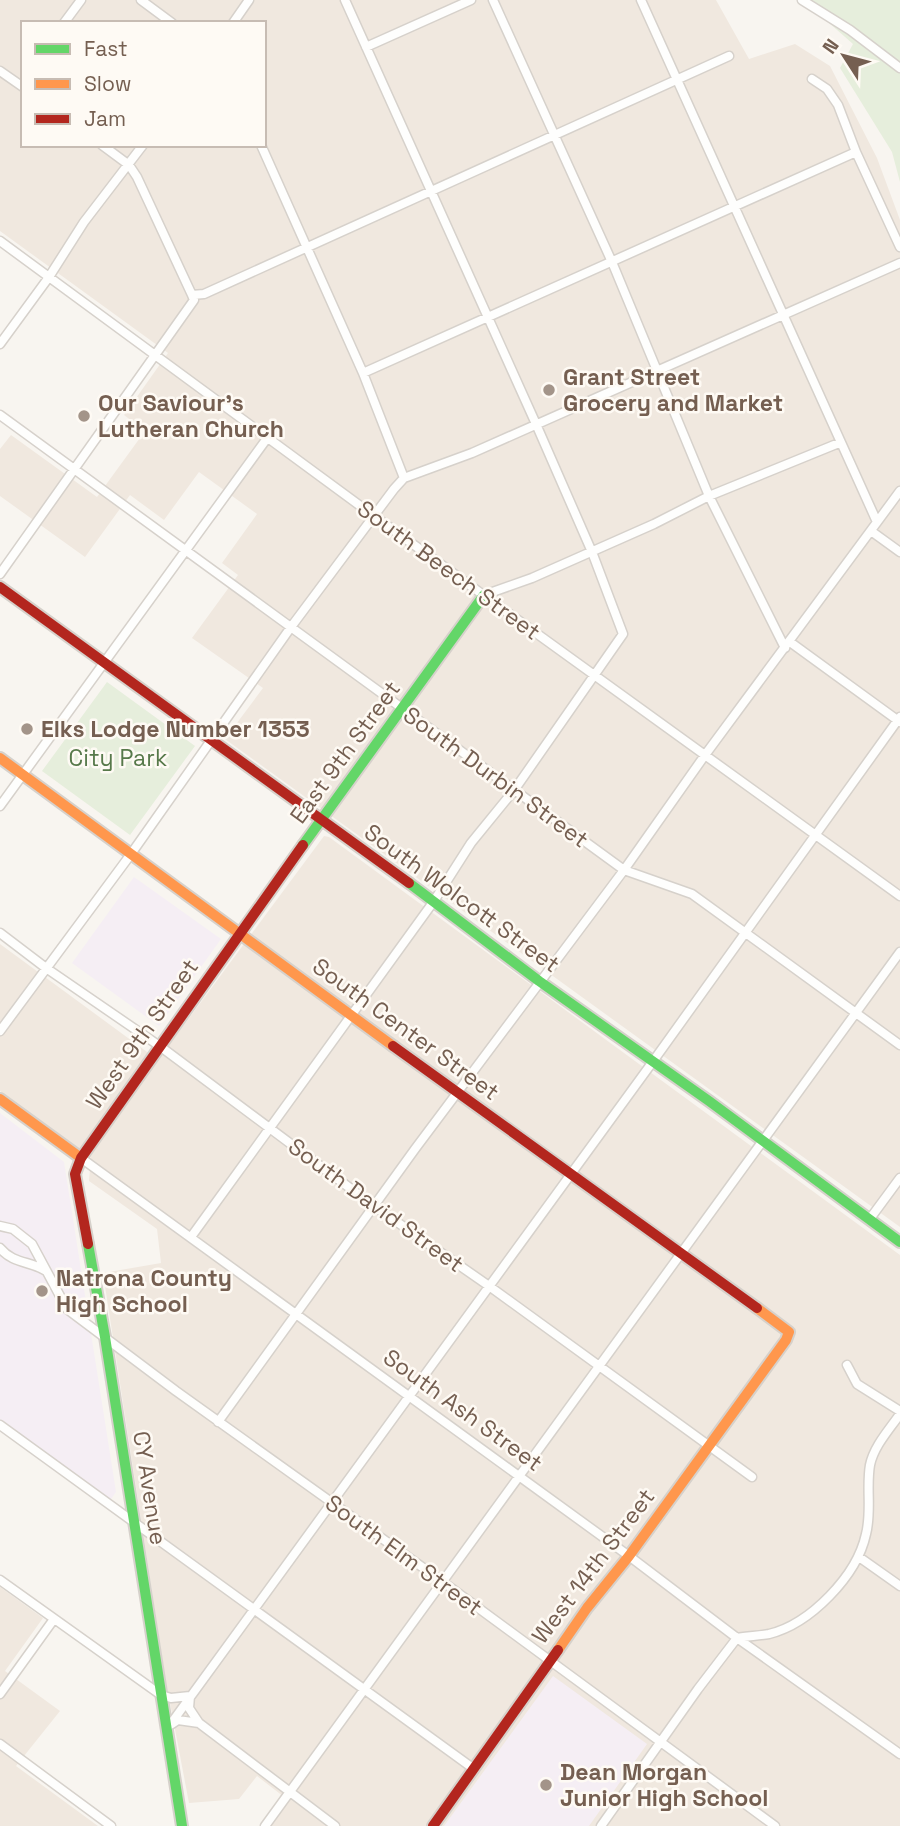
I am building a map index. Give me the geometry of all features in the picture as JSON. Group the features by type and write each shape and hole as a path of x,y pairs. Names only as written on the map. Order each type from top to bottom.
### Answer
{"main road":[{"name":"South Wolcott Street","path":"0,587 900,1242"},
{"name":"East 9th Street","path":"239,933 484,595"},
{"name":"South Center Street","path":"0,758 789,1332"},
{"name":"West 9th Street","path":"81,1158 239,933"},
{"name":"South Ash Street","path":"0,1100 81,1158"},
{"name":"CY Avenue","path":"81,1158 75,1174 105,1338 182,1826"},
{"name":"West 14th Street","path":"433,1826 586,1608 629,1556 786,1340 789,1332"}],"street":[{"path":"65,21 81,0"},
{"path":"141,0 169,21"},
{"path":"234,21 249,0"},
{"path":"191,1237 434,901 471,843 515,789 623,634 592,552 536,424 345,0"},
{"path":"366,47 471,0"},
{"path":"167,1728 899,720 787,645 709,496 612,262 493,0"},
{"path":"640,0 877,522"},
{"path":"802,0 850,30 900,68"},
{"path":"192,295 204,293 729,56"},
{"path":"0,71 21,84"},
{"path":"812,79 827,89 838,105 856,152 900,247"},
{"path":"0,574 194,300 137,177 129,165 105,147"},
{"path":"0,344 49,277 84,222 142,147"},
{"path":"262,147 363,373 404,478"},
{"path":"363,373 856,152"},
{"name":"South Beech Street","path":"0,241 374,516 900,896"},
{"path":"0,1031 131,854 291,627 404,478 472,453 900,263"},
{"name":"South Durbin Street","path":"0,415 624,870 692,894 900,1045"},
{"path":"0,806 268,437"},
{"path":"484,595 592,552 709,496 839,443"},
{"path":"218,1422 900,491"},
{"path":"871,531 900,552"},
{"name":"South David Street","path":"0,933 752,1477"},
{"path":"265,1826 900,952"},
{"name":"South Ash Street","path":"81,1158 409,1395 737,1638 900,1754"},
{"path":"869,1220 900,1178"},
{"name":"South Elm Street","path":"0,1226 13,1229 26,1238 66,1309 775,1826"},
{"path":"0,1248 13,1259 35,1265 47,1272"},
{"path":"601,1826 737,1638 771,1633 815,1610 859,1557 870,1516 870,1464 877,1446 900,1413 858,1384 847,1365"},
{"path":"0,1425 474,1769"},
{"path":"859,1557 900,1586"},
{"path":"0,1580 161,1695 171,1698 190,1696"},
{"path":"0,1694 54,1619"},
{"path":"190,1696 189,1708 199,1723 335,1826"},
{"path":"167,1728 177,1720 199,1723"},
{"path":"0,1744 100,1823 111,1826"}],"shaded area":[{"path":"0,0 716,0 749,59 795,44 830,66 877,158 900,220 900,1227 225,739 263,688 192,638 238,575 222,563 257,514 199,472 164,520 130,495 85,557 0,496 0,449 11,435 97,497 145,431 124,415 168,353 0,231"},
{"path":"324,836 329,837 900,1255 900,1826 269,1826 288,1800 257,1776 239,1799 189,1803 166,1682 103,1273 161,1263 157,1229 89,1181 91,1158 0,1091 0,944 158,1060"},
{"path":"134,877 221,939 159,1026 72,963"},
{"name":"Natrona County High School","path":"0,1113 64,1162 116,1492 111,1499 107,1499 0,1420"},
{"path":"0,1587 43,1618 5,1671 60,1711 16,1766 98,1826 0,1826"},
{"name":"Dean Morgan Junior High School","path":"553,1676 647,1744 589,1826 444,1826"}],"green space":[{"path":"803,0 900,0 900,182 892,152 840,68 853,44"},
{"name":"City Park","path":"107,682 195,746 130,835 42,771"}],"traffic: fast":[{"path":"303,845 484,595"},
{"path":"409,883 539,981 709,1101 900,1242"},
{"path":"88,1244 182,1826"}],"traffic: slow":[{"path":"0,758 393,1046"},
{"path":"0,1099 81,1158"},
{"path":"558,1650 786,1340 789,1332 757,1308"}],"traffic: jam":[{"path":"0,587 409,883"},
{"path":"88,1244 75,1174 81,1158 303,845"},
{"path":"393,1046 757,1308"},
{"path":"433,1826 558,1650"}],"place":[{"name":"Grant Street Grocery and Market","path":"549,390"},
{"name":"Our Saviour's Lutheran Church","path":"84,416"},
{"name":"Elks Lodge Number 1353","path":"27,729"},
{"name":"Natrona County High School","path":"42,1291"},
{"name":"Dean Morgan Junior High School","path":"546,1785"}]}
